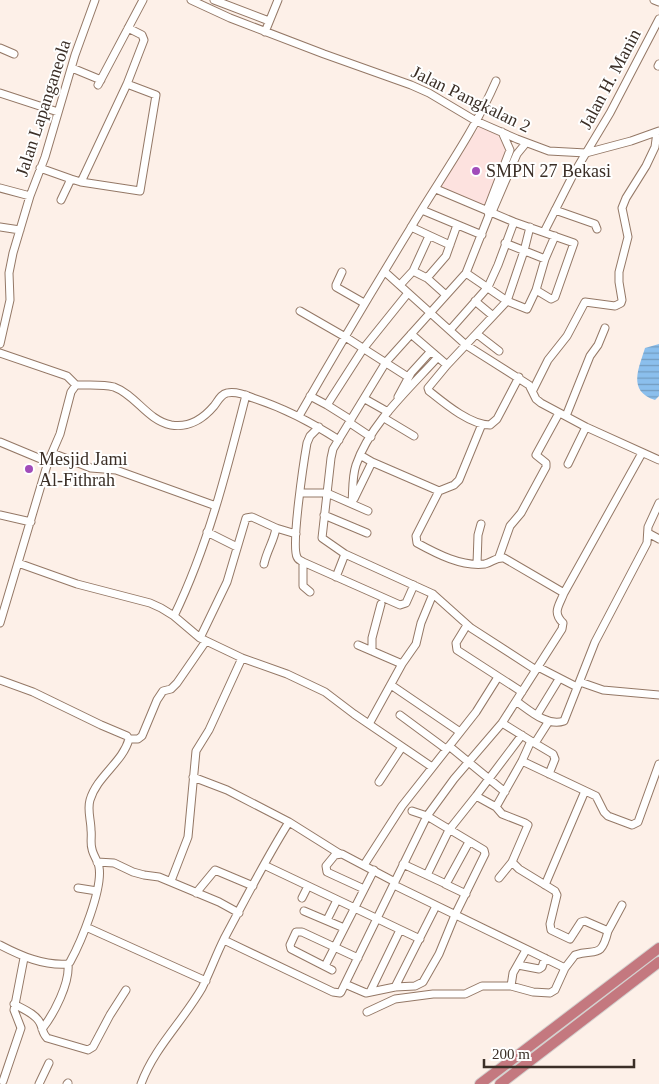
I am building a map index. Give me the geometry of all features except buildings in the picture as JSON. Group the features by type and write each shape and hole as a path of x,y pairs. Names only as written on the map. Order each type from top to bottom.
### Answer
{"highway":[{"path":"480,1084 659,948"},
{"path":"500,1084 659,962"}],"street":[{"name":"Jalan Lapanganeola","path":"0,344 10,300 9,278 11,261 30,196 94,0"},
{"path":"72,68 100,82 143,0"},
{"path":"214,0 269,21"},
{"path":"265,32 278,0"},
{"path":"654,0 659,2"},
{"name":"Jalan Pangkalan 2","path":"196,1 265,32 411,85 476,121 549,151 586,153 631,141 658,131"},
{"name":"Jalan H. Manin","path":"544,232 586,153 610,113 659,19"},
{"path":"82,182 127,84 144,40 142,35 128,28"},
{"path":"0,48 14,54"},
{"path":"299,416 364,303 436,189 486,104 496,81"},
{"path":"40,168 82,182 140,191 156,95 127,84"},
{"path":"0,93 58,112"},
{"path":"533,390 548,360 567,336 585,302 615,306 621,303 619,272 628,237 622,208 629,192 646,166 658,131"},
{"path":"501,132 514,153"},
{"path":"526,143 514,153 466,273 386,362 332,453 322,538 345,554 432,594 467,625 537,668 559,679 603,690 659,696"},
{"path":"62,200 72,179"},
{"path":"0,188 30,196"},
{"path":"436,189 514,222 574,243 568,263 553,298 536,290"},
{"path":"422,210 482,235"},
{"path":"555,210 595,224 597,229"},
{"path":"450,330 488,287 514,222"},
{"path":"427,278 443,262 457,225"},
{"path":"0,227 20,230"},
{"path":"411,227 450,246"},
{"path":"519,377 494,422 490,425 482,424 450,408 429,391 428,386 506,301 524,251 530,227"},
{"path":"400,285 413,271 429,236"},
{"path":"466,273 506,301 527,309 536,290 545,259 555,236"},
{"path":"506,243 545,259"},
{"path":"413,271 427,278 446,295"},
{"path":"342,272 336,287 364,303"},
{"path":"385,272 466,345 529,385 538,401 586,427 659,460"},
{"path":"327,405 363,349 408,293"},
{"path":"475,302 493,316"},
{"path":"300,311 408,377"},
{"path":"482,424 459,480 454,485 439,491 416,536 417,543 449,559 476,564 486,564 499,557 507,531 526,504 546,466 546,463 536,455 562,415 590,356 598,346 605,328"},
{"path":"411,334 447,365"},
{"path":"477,334 499,351"},
{"path":"352,504 356,467 360,455 394,403 408,377 431,351"},
{"path":"0,353 67,376 76,385 114,388 124,393 153,417 167,424 182,426 200,419 225,394 232,393 272,404 299,416 339,440"},
{"path":"394,403 438,358"},
{"path":"0,623 48,462 63,427 71,392 76,385"},
{"path":"174,616 188,588 216,506 246,396"},
{"path":"310,396 327,405 371,437"},
{"path":"365,399 414,436"},
{"path":"318,427 307,443 296,534 296,556 302,562 400,605 406,603 414,585"},
{"path":"568,464 586,427"},
{"path":"0,442 48,462"},
{"path":"52,452 86,467 116,470 216,506"},
{"path":"224,940 337,993 341,992 427,816 502,723 563,627 556,612 564,593 642,452"},
{"path":"360,455 439,491"},
{"path":"352,504 372,462"},
{"path":"300,493 327,493 368,511"},
{"path":"516,701 549,721 556,723 564,721 605,621 631,577 647,543 650,521 659,503"},
{"path":"0,515 31,522"},
{"path":"324,515 368,532"},
{"path":"0,680 33,692 129,738 138,739 142,736 160,695 163,691 171,689 177,683 204,640 227,582 247,517 252,517 276,528 296,534"},
{"path":"476,564 478,535 481,524"},
{"path":"264,564 266,552 274,539 276,528"},
{"path":"207,532 237,546"},
{"path":"648,532 659,539"},
{"path":"336,577 345,554"},
{"path":"499,557 508,560 564,593"},
{"path":"302,562 303,586 310,592"},
{"path":"18,563 103,592 150,603 174,616 204,640 242,658 314,686 432,767"},
{"path":"369,724 402,664 416,644 420,623 432,594"},
{"path":"372,651 372,638 381,604"},
{"path":"467,625 456,643 456,648 522,692"},
{"path":"358,645 402,664"},
{"path":"171,881 188,837 196,751 210,730 242,658"},
{"path":"364,865 402,806 484,701 498,677"},
{"path":"537,714 559,679"},
{"path":"391,685 460,732"},
{"path":"400,714 506,792"},
{"path":"496,807 533,742 549,721"},
{"path":"502,723 555,756 549,774"},
{"path":"427,875 449,830 522,735"},
{"path":"42,1029 52,1016 58,1002 69,971 68,964 86,927 97,891 99,872 91,844 88,808 90,799 100,781 115,764 129,738"},
{"path":"378,782 402,747"},
{"path":"522,761 599,799 602,808 608,816 628,824 636,824 659,764"},
{"path":"193,777 227,790 288,822 340,854 374,870 395,884 436,906 566,968"},
{"path":"545,885 585,791"},
{"path":"476,796 496,807 502,814 526,823 528,826 512,862 500,878"},
{"path":"345,984 364,993 396,987 415,986 423,982 439,954 455,915 486,852 427,816 412,811"},
{"path":"141,1084 155,1055 192,1004 206,981 224,940 288,822"},
{"path":"445,884 469,842"},
{"path":"340,854 335,855 326,866 326,870 364,889"},
{"path":"97,862 114,863 144,876 159,877 171,881 239,913"},
{"path":"512,862 519,869 557,895 550,924 551,930 570,939 580,922 584,920 608,931"},
{"path":"403,864 466,894"},
{"path":"264,865 420,939"},
{"path":"196,893 214,870 253,886"},
{"path":"325,966 374,870"},
{"path":"302,898 308,886"},
{"path":"78,888 97,891"},
{"path":"327,920 337,900"},
{"path":"367,1012 395,999 439,994 465,994 482,986 511,986 533,992 550,993 555,990 575,955 592,953 600,949 622,905"},
{"path":"396,987 436,906"},
{"path":"304,911 344,928"},
{"path":"86,927 206,981"},
{"path":"370,992 400,930"},
{"path":"332,970 291,949 290,945 297,931 358,958"},
{"path":"0,945 24,958 68,964"},
{"path":"511,986 513,973 526,950"},
{"path":"3,1081 21,1028 14,1013 14,1004 24,958"},
{"path":"518,965 539,969 542,967 545,958"},
{"path":"14,1004 36,1017 43,1034 54,1041 90,1050 126,990"},
{"path":"39,1084 49,1063"}],"shaded area":[{"name":"SMPN 27 Bekasi","path":"480,125 496,132 509,154 485,206 440,188"}],"water":[{"path":"659,344 659,396 655,400 646,396 641,391 637,378 645,348"}],"place":[{"name":"SMPN 27 Bekasi","path":"476,171"},
{"name":"Mesjid Jami Al-Fithrah","path":"29,469"}]}
